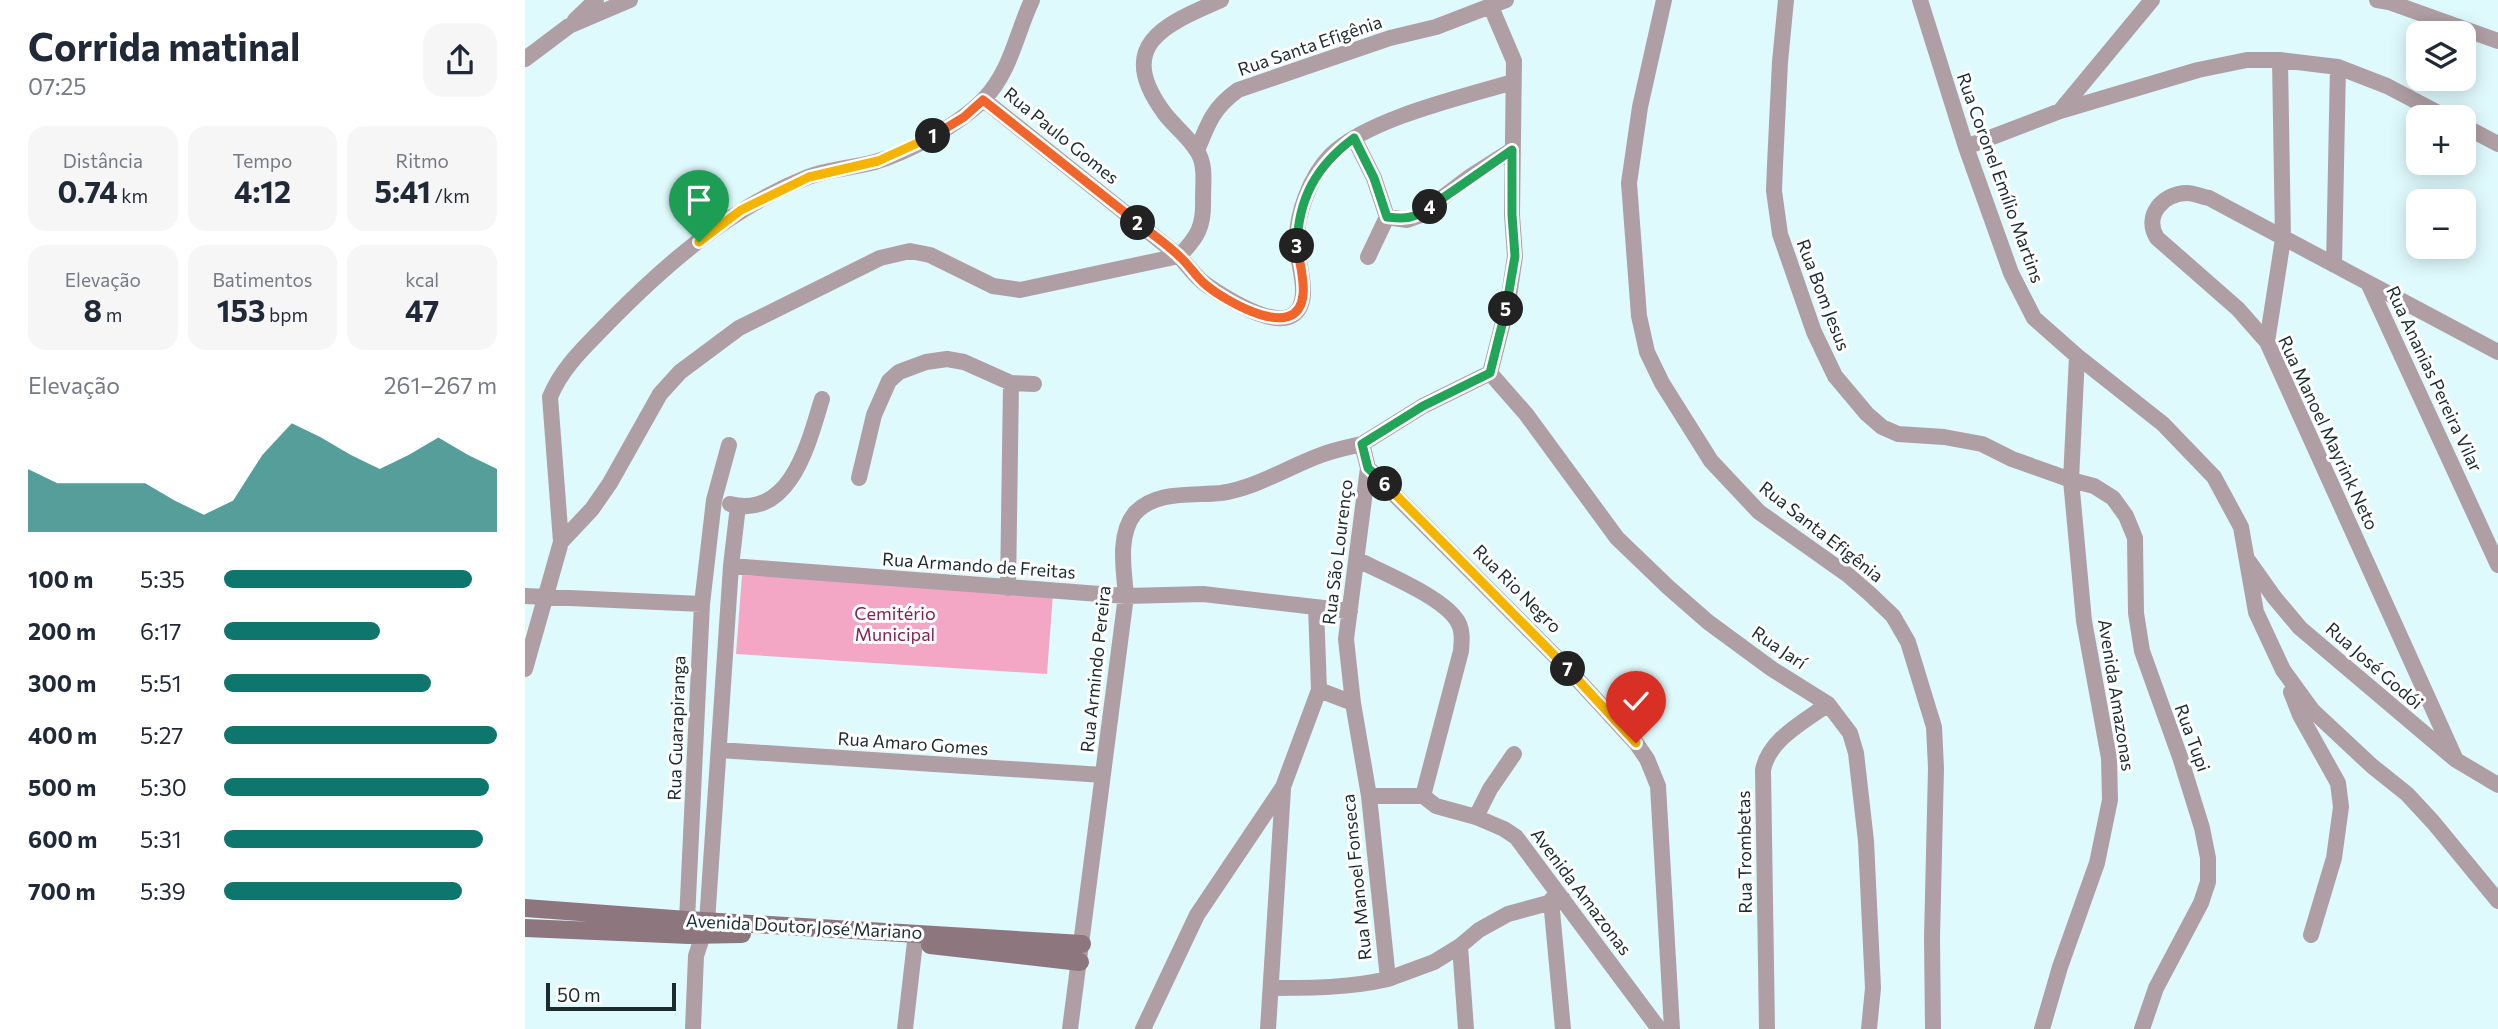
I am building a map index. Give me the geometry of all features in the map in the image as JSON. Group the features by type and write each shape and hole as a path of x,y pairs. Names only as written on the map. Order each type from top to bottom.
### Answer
{"street":[{"path":"525,58 569,26 596,0"},
{"path":"569,26 630,0"},
{"path":"525,670 561,542 550,397 563,372 657,274 741,210 809,177 878,161 936,134 964,117 996,85 1012,56 1022,21 1032,0"},
{"path":"561,542 604,492 660,394 680,372 739,328 880,258 910,251 930,255 993,286 1020,290 1179,256 1196,239 1202,223 1203,164 1198,151 1165,113 1149,88 1143,74 1143,61 1154,37 1166,27 1221,0"},
{"name":"Rua Santa Efigênia","path":"1664,0 1640,107 1629,183 1639,316 1647,352 1662,383 1711,461 1759,512 1848,575 1870,594 1893,617 1908,642 1934,727 1936,768 1933,1029"},
{"name":"Rua Bom Jesus","path":"1786,0 1780,62 1775,178 1780,234 1814,332 1835,376 1867,414 1882,427 1898,434 1944,437 1982,444 2012,460 2071,480"},
{"name":"Rua Coronel Emílio Martins","path":"1920,0 1966,147 2011,273 2034,318 2163,424 2214,477 2241,527 2256,612 2283,670 2312,710 2372,766 2407,794 2498,901"},
{"path":"2060,111 2152,0"},
{"path":"2377,0 2498,41"},
{"path":"1362,444 1423,406 1490,373 1508,303 1515,256 1512,215 1514,61 1498,3"},
{"name":"Rua Santa Efigênia","path":"1198,151 1210,117 1238,90 1390,38 1436,27 1498,3"},
{"path":"1966,147 2060,111 2198,70 2247,60 2280,60 2338,67 2387,86 2424,105"},
{"path":"2267,342 2283,239 2280,60"},
{"path":"2334,265 2338,67"},
{"name":"Rua Paulo Gomes","path":"983,100 1179,256 1206,285 1265,317 1280,319 1292,315 1303,295 1297,244 1306,197 1319,169 1333,153 1354,138 1402,116 1513,82"},
{"path":"2476,133 2498,144"},
{"path":"1354,138 1374,178 1387,217 1368,257"},
{"path":"1387,217 1407,220 1418,216 1471,176 1512,150"},
{"name":"Rua Manoel Mayrink Neto","path":"2456,760 2267,342 2222,293 2157,238 2152,230 2152,221 2161,201 2172,196 2188,193 2209,198 2498,352"},
{"name":"Rua Ananias Pereira Vilar","path":"2369,285 2498,565"},
{"name":"Avenida Amazonas","path":"2042,1029 2060,967 2097,863 2110,800 2109,758 2084,621 2071,480 2077,356"},
{"path":"859,478 874,415 889,381 898,372 926,362 947,359 964,362 1010,383 1034,384"},
{"name":"Rua Jarí","path":"1490,373 1526,414 1618,537 1708,622 1828,704 1850,733 1856,753 1866,841 1873,988 1869,1029"},
{"path":"1008,588 1010,383"},
{"path":"714,500 738,506 768,502 787,485 806,449 823,398"},
{"name":"Rua São Lourenço","path":"1353,703 1346,639 1368,468 1362,444"},
{"name":"Rua Armindo Pereira","path":"1070,1029 1125,596 1123,545 1126,530 1137,512 1145,505 1164,498 1224,492 1255,483 1323,454 1362,444"},
{"name":"Rua Guarapiranga","path":"693,1029 702,604 714,500 729,445"},
{"name":"Rua Rio Negro","path":"1368,468 1567,668 1636,743 1647,759 1658,786 1672,1029"},
{"name":"Rua Tupi","path":"2071,480 2094,485 2113,498 2126,516 2135,538 2136,613 2142,651 2202,828 2208,858 2208,882 2201,902 2156,988 2142,1029"},
{"name":"Rua Guarapiranga","path":"697,928 719,750 731,566 738,506"},
{"name":"Rua José Godói","path":"2244,554 2300,628 2456,760 2498,785"},
{"path":"1358,560 1434,600 1456,618 1461,628 1461,651 1423,796"},
{"name":"Rua Armando de Freitas","path":"731,566 1125,596 1203,594 1350,611"},
{"path":"525,596 702,604"},
{"path":"1143,1029 1197,915 1283,787 1319,690 1316,607"},
{"path":"2283,670 2300,715 2338,783 2341,807 2334,858 2311,935"},
{"path":"1319,690 1353,703"},
{"name":"Rua Manoel Fonseca","path":"1353,703 1369,796 1388,979 1434,962 1479,930 1508,914 1557,900"},
{"name":"Rua Trombetas","path":"1767,1029 1763,770 1766,757 1773,747 1828,704"},
{"name":"Rua Amaro Gomes","path":"719,750 1103,775"},
{"path":"1476,817 1490,789 1514,754"},
{"path":"1268,1029 1283,787"},
{"name":"Avenida Amazonas","path":"1369,796 1423,796 1445,810 1476,817 1517,837 1557,900 1659,1029"},
{"path":"1557,900 1563,1029"},
{"name":"Avenida Doutor José Mariano","path":"525,908 697,928 1082,944"},
{"path":"525,928 697,928"},
{"path":"905,1029 915,938 1080,962"},
{"path":"1460,946 1466,1029"},
{"path":"1271,988 1319,988 1388,979"}],"green space":[{"name":"Cemitério Municipal","path":"742,575 1053,594 1047,674 736,654"}],"route":[{"path":"699,242 741,210 809,177 878,161 912,146 964,117 983,100 1179,256 1206,285 1265,317 1280,319 1292,315 1303,295 1297,244 1300,223 1306,197 1319,169 1333,153 1354,138 1374,178 1387,217 1407,220 1418,216 1471,176 1512,150 1515,256 1508,303 1490,373 1423,406 1362,444 1368,468 1567,668 1636,743"}]}
